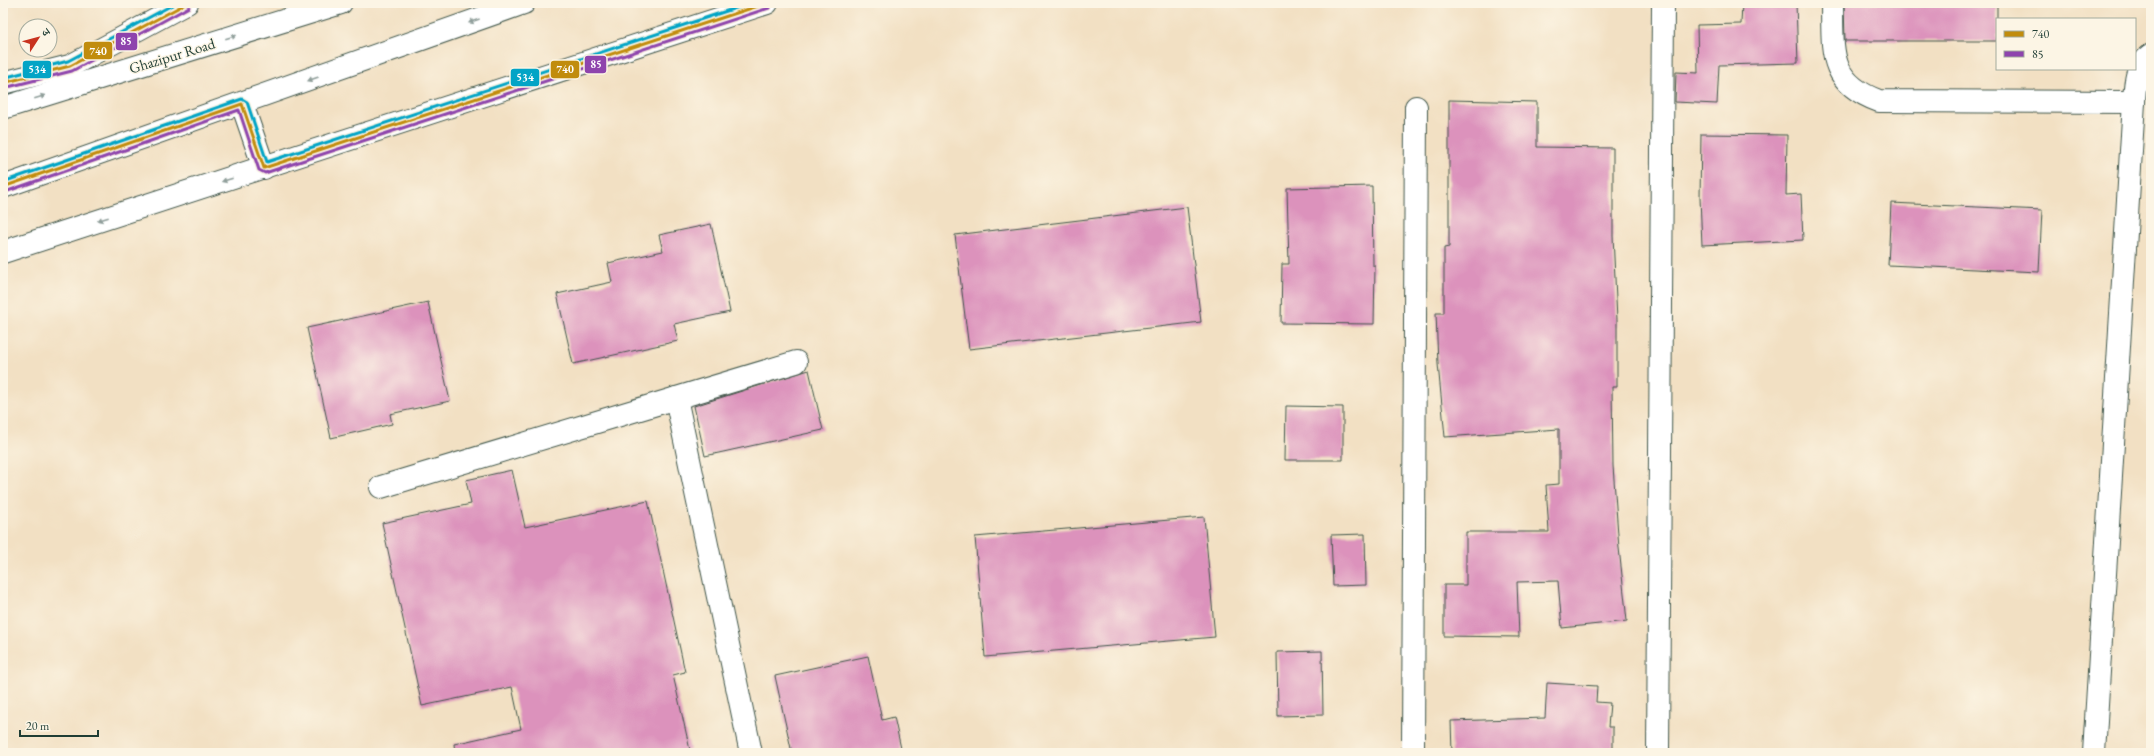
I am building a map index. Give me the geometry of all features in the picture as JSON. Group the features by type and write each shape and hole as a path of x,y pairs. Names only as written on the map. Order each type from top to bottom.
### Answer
{"main road":[{"path":"3,83 70,66 187,3"},
{"name":"Ghazipur Road","path":"3,108 341,3"},
{"path":"3,187 242,104 524,3"},
{"path":"3,252 767,3"},
{"path":"1658,753 1663,3"},
{"path":"1832,3 1834,58 1840,72 1850,86 1862,95 1878,101 2134,102"},
{"path":"2094,753 2134,102 2137,75 2143,62 2151,55"},
{"path":"242,104 264,168"},
{"path":"1413,753 1416,107"},
{"path":"381,487 796,362"},
{"path":"676,398 751,753"}],"building":[{"path":"1742,3 1796,3 1798,63 1719,65 1717,104 1675,102 1676,72 1698,73 1697,25 1741,24"},
{"path":"1844,3 1997,3 1996,41 1845,41"},
{"path":"1449,100 1537,102 1537,147 1613,148 1613,236 1617,320 1617,387 1612,387 1613,466 1619,548 1627,621 1562,628 1558,581 1517,582 1519,637 1444,636 1444,585 1466,585 1466,532 1549,532 1546,485 1559,484 1559,429 1445,437 1438,364 1436,313 1444,313 1444,248 1449,247"},
{"path":"1701,134 1787,135 1786,195 1801,194 1803,240 1702,245 1700,198"},
{"path":"1372,186 1373,266 1375,266 1374,324 1281,323 1282,264 1289,264 1287,188"},
{"path":"1891,203 2042,210 2039,272 1888,265"},
{"path":"1187,207 1201,322 969,349 955,235"},
{"path":"711,224 730,312 674,324 678,341 573,364 557,294 612,282 608,263 663,251 659,235"},
{"path":"428,302 450,401 390,414 392,424 331,438 307,328"},
{"path":"809,370 823,430 705,456 694,406"},
{"path":"1286,406 1343,407 1343,460 1285,460"},
{"path":"512,470 525,527 648,501 685,672 673,675 690,750 678,753 455,753 454,744 521,729 512,687 422,706 382,523 471,504 466,480"},
{"path":"1204,517 1215,637 985,657 975,537"},
{"path":"1365,534 1366,585 1333,586 1331,535"},
{"path":"1322,651 1323,715 1278,716 1277,652"},
{"path":"868,656 882,720 894,717 902,753 792,753 775,676"},
{"path":"1547,683 1597,686 1596,702 1610,703 1608,727 1613,727 1613,753 1452,753 1451,721 1545,718"}],"transit line":[{"name":"534","path":"3,78 68,61 176,3"},
{"name":"740","path":"3,83 70,66 187,3"},
{"name":"534","path":"3,182 242,99 247,102 267,162 751,3"},
{"name":"740","path":"3,187 242,104 264,168 767,3"},
{"name":"85","path":"4,88 72,71 189,7"},
{"name":"85","path":"5,192 239,110 259,170 265,173 769,8"}]}
